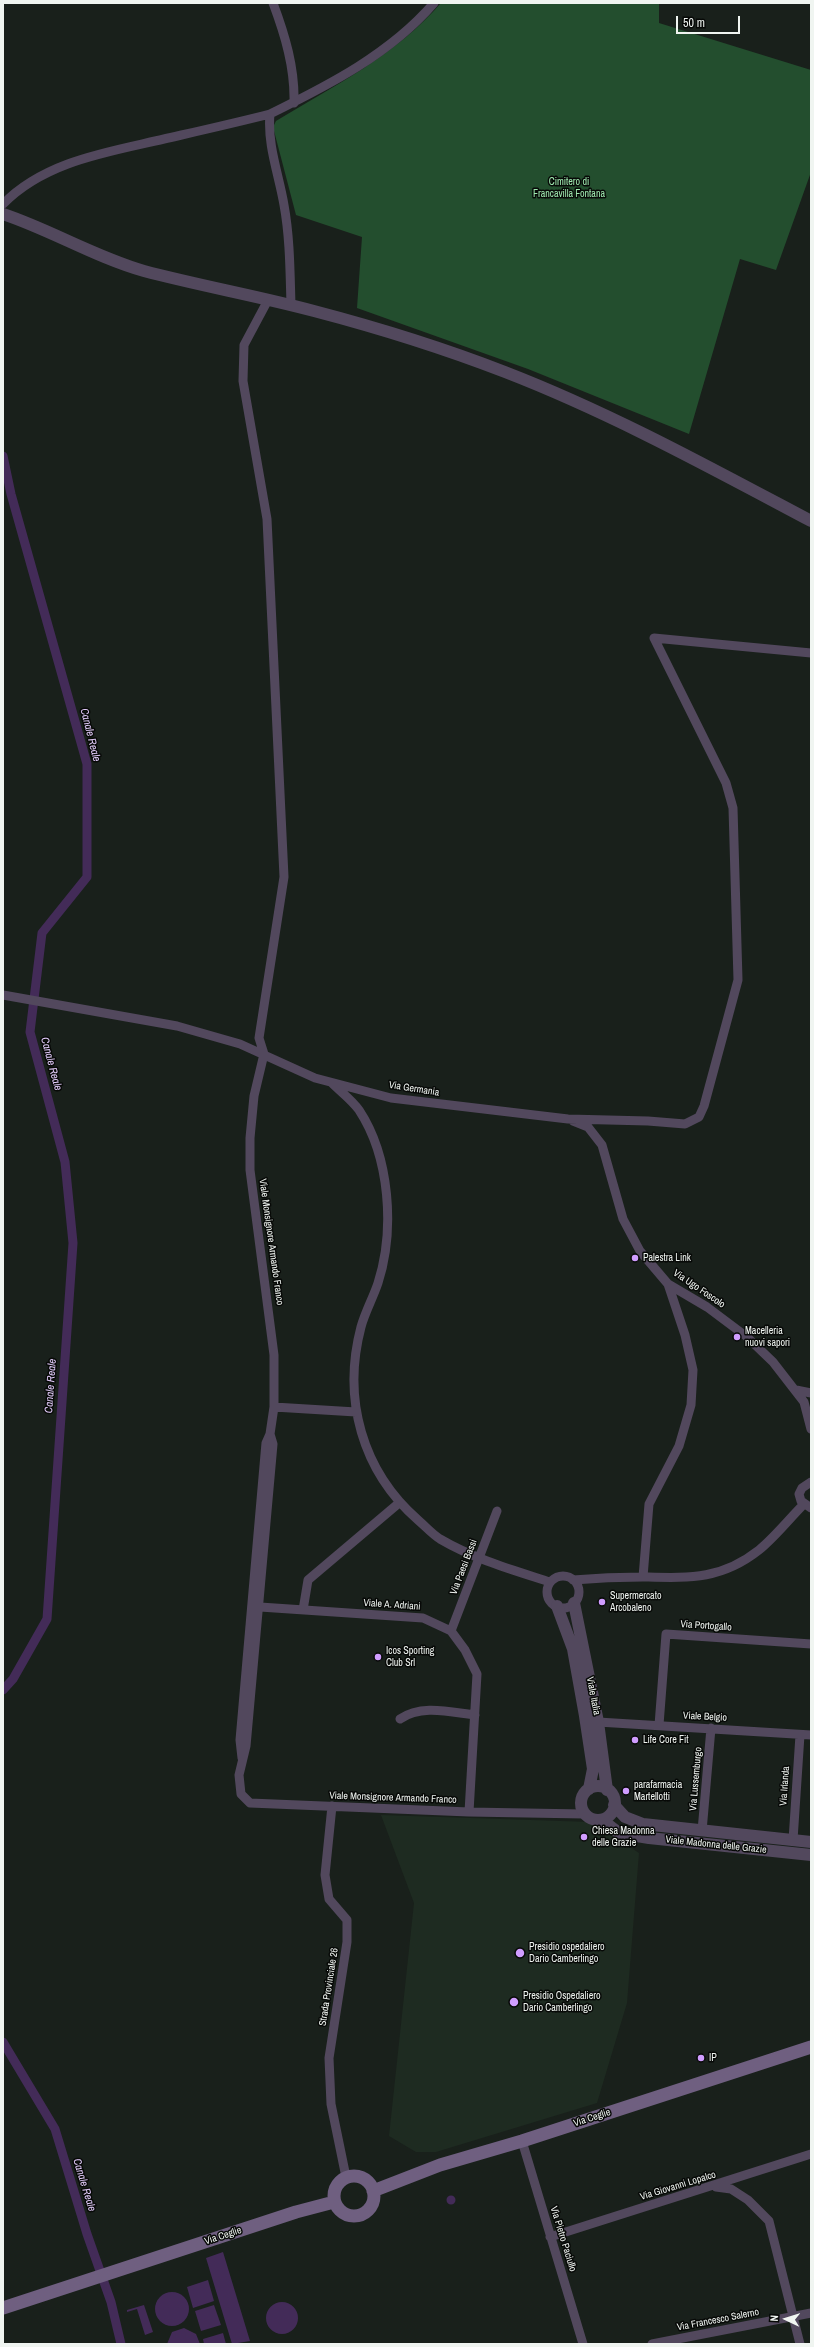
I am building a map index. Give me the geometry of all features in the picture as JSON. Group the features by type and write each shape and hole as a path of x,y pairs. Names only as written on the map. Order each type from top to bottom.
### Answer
{"main road":[{"name":"Via Ceglie","path":"373,2191 440,2165 522,2141 811,2047"},
{"path":"360,2176 371,2184 373,2191 372,2204 362,2214 356,2216 342,2213 334,2202 336,2187 346,2177 360,2176"},
{"name":"Via Ceglie","path":"3,2308 334,2202"}],"street":[{"path":"273,3 286,39 295,83 294,102"},
{"path":"3,204 13,194 56,169 103,152 270,114 339,78 387,47 434,3"},
{"path":"270,114 269,126 274,162 284,204 290,258 291,305"},
{"path":"3,214 107,259 136,268 291,305 419,341 506,373 597,412 691,457 811,521"},
{"path":"264,1054 259,1038 284,877 283,828 267,519 243,381 244,345 268,300"},
{"path":"568,1119 648,1121 685,1124 699,1117 704,1106 738,980 733,808 726,783 654,638 811,653"},
{"name":"Via Germania","path":"3,994 48,1001 177,1026 240,1044 315,1078 391,1098 568,1119"},
{"name":"Viale Monsignore Armando Franco","path":"242,1758 240,1740 263,1474 266,1443 270,1434 274,1407 274,1355 250,1170 250,1138 254,1096 264,1054"},
{"path":"331,1082 358,1109 374,1139 384,1179 389,1214 380,1276 361,1327 355,1363 356,1412 376,1470 399,1503 439,1538 479,1559 550,1582 563,1576 573,1580 643,1578 688,1579 713,1574 737,1565 760,1550 807,1506 799,1494 802,1488 811,1482"},
{"name":"Via Ugo Foscolo","path":"568,1119 588,1127 602,1145 623,1219 640,1250 668,1284 707,1307 747,1336 773,1362 804,1402 811,1429"},
{"path":"643,1578 649,1504 679,1446 691,1405 693,1370 685,1335 668,1284"},
{"path":"796,1390 811,1393"},
{"path":"274,1407 356,1412"},
{"name":"Viale Monsignore Armando Franco","path":"270,1434 273,1444 260,1607 246,1746 239,1775 241,1794 250,1803 469,1812 584,1814"},
{"path":"303,1610 308,1580 399,1503"},
{"name":"Via Paesi Bassi","path":"451,1631 497,1511"},
{"path":"550,1582 547,1594 552,1604 565,1608 574,1603 579,1593 577,1584 573,1580"},
{"name":"Viale Italia","path":"574,1603 598,1722 607,1790"},
{"name":"Viale Italia","path":"557,1606 573,1649 585,1716 593,1769 589,1789"},
{"name":"Viale A. Adriani","path":"260,1607 423,1618 451,1631 465,1650 477,1674 469,1812"},
{"name":"Via Portogallo","path":"659,1726 666,1634 811,1644"},
{"path":"400,1719 407,1713 424,1710 475,1715"},
{"name":"Viale Belgio","path":"598,1722 811,1735"},
{"name":"Via Lussemburgo","path":"702,1831 711,1728"},
{"name":"Via Irlanda","path":"793,1840 800,1734"},
{"path":"596,1787 607,1790 612,1794 614,1804 609,1815 602,1820 589,1818 584,1814 581,1803 584,1793 589,1789 596,1787"},
{"name":"Viale Madonna delle Grazie","path":"614,1804 625,1817 643,1824 811,1842"},
{"name":"Strada Provinciale 26","path":"332,1806 325,1875 329,1899 347,1920 347,1942 329,2058 334,2123 346,2177"},
{"name":"Viale Madonna delle Grazie","path":"602,1820 619,1833 649,1838 811,1855"},
{"name":"Via Pietro Paciullo","path":"522,2141 583,2344"},
{"name":"Via Giovanni Lopalco","path":"550,2237 713,2187 811,2154"},
{"path":"713,2187 731,2189 748,2200 769,2221 800,2344"},
{"name":"Via Francesco Salerno","path":"652,2344 811,2313"}],"shaded area":[{"name":"Presidio ospedaliero Dario Camberlingo","path":"381,1815 591,1822 639,1853 627,2003 597,2103 436,2152 416,2152 389,2136 414,1903"},
{"path":"451,2195 456,2200 451,2205 446,2200"},
{"path":"223,2252 250,2341 232,2344 206,2258"},
{"path":"208,2280 214,2301 193,2308 187,2287"},
{"path":"172,2292 184,2297 189,2309 184,2321 172,2326 160,2321 155,2309 160,2297"},
{"path":"279,2302 285,2302 295,2309 298,2318 297,2324 291,2331 285,2334 279,2334 269,2327 266,2321 266,2315 273,2305"},
{"path":"144,2305 153,2332 145,2335 137,2309 127,2312 127,2310"},
{"path":"214,2305 221,2325 201,2331 195,2311"},
{"path":"184,2328 196,2334 200,2344 167,2344 172,2332"},
{"path":"223,2333 226,2344 204,2344 203,2339"}],"green space":[{"name":"Cimitero di Francavilla Fontana","path":"441,3 659,3 659,23 811,70 811,172 776,270 740,259 689,434 528,369 357,308 362,237 296,215 273,127 276,121 342,82 384,54 423,22"}],"waterway":[{"name":"Canale Reale","path":"3,456 11,494 87,764 87,877 42,933 30,1032 65,1162 73,1243 47,1619 13,1679 3,1690"},
{"name":"Canale Reale","path":"3,2042 55,2129 87,2234 111,2302 121,2344"}],"place":[{"name":"Palestra Link","path":"635,1258"},
{"name":"Macelleria nuovi sapori","path":"737,1337"},
{"name":"Supermercato Arcobaleno","path":"602,1602"},
{"name":"Icos Sporting Club Srl","path":"378,1657"},
{"name":"Life Core Fit","path":"635,1740"},
{"name":"parafarmacia Martellotti","path":"626,1791"},
{"name":"Chiesa Madonna delle Grazie","path":"584,1837"},
{"name":"Presidio ospedaliero Dario Camberlingo","path":"520,1953"},
{"name":"Presidio Ospedaliero Dario Camberlingo","path":"514,2002"},
{"name":"IP","path":"701,2058"}]}
